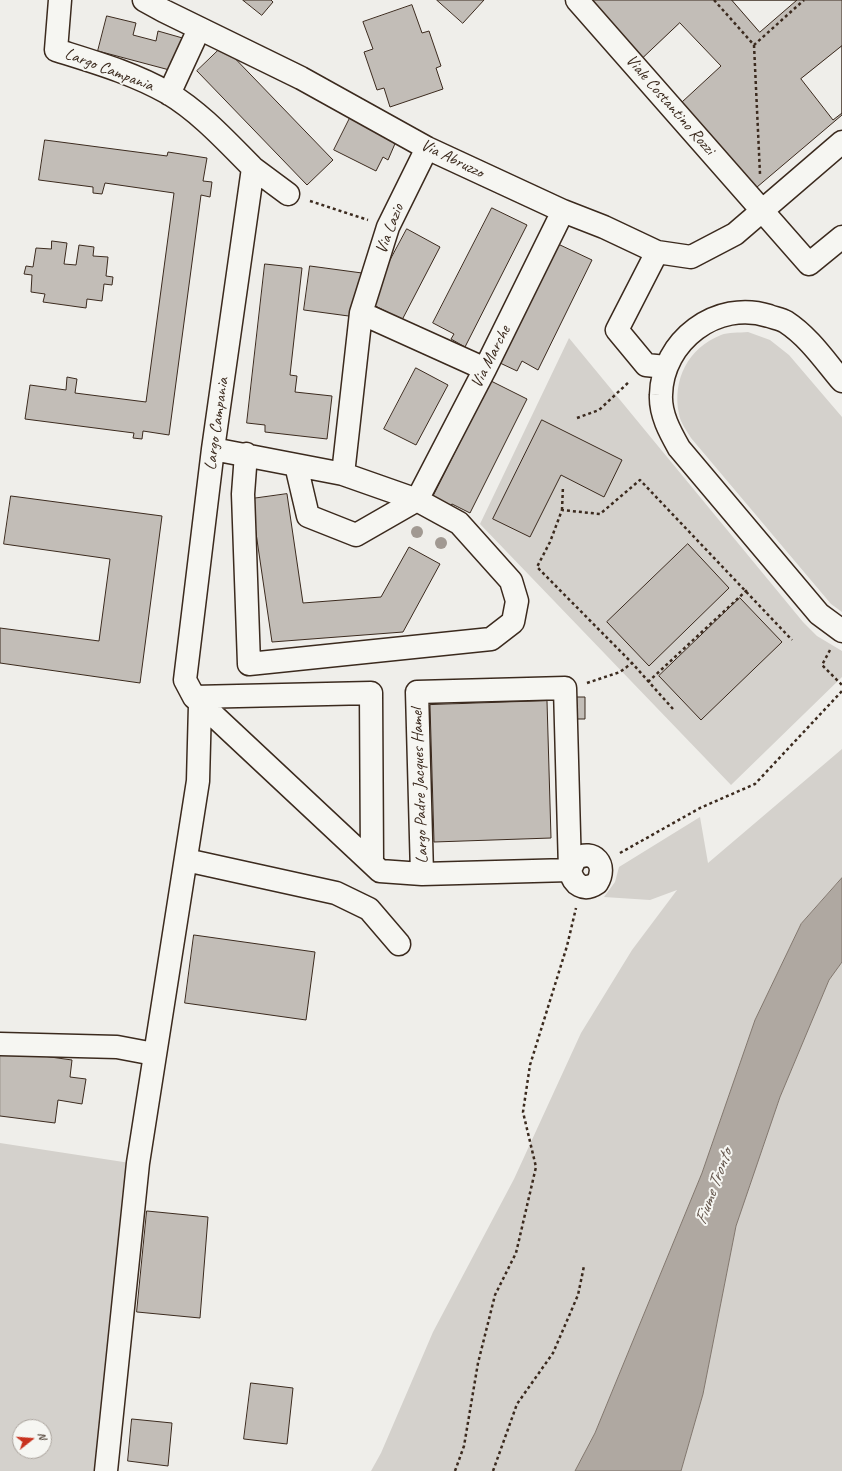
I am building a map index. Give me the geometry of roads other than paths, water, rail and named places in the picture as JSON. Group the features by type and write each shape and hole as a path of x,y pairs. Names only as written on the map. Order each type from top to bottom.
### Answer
{"street":[{"name":"Largo Campania","path":"60,0 56,50 129,74 169,94 210,125 253,168 288,194"},
{"name":"Via Abruzzo","path":"144,0 199,29 301,78 427,148 563,212 604,228 657,252 691,257 735,234 842,142"},
{"name":"Viale Costantino Rozzi","path":"577,0 809,264 842,237"},
{"path":"169,94 199,29"},
{"name":"Via Lazio","path":"343,474 362,313 388,227 427,148"},
{"name":"Largo Campania","path":"106,1471 138,1163 198,781 193,694 213,449 253,168"},
{"name":"Via Marche","path":"417,500 485,369 563,212"},
{"path":"657,252 617,330 656,366 666,423 679,448 820,614 842,631"},
{"path":"362,313 485,369"},
{"path":"656,366 702,323 729,313 758,313 785,322 807,340 842,381"},
{"path":"213,449 246,454 343,474 417,500 458,523 511,581 517,601 513,622 490,638 249,664 243,494 246,454"},
{"path":"296,465 308,516 356,535 417,500"},
{"name":"Largo Padre Jacques Hamel","path":"193,694 380,871 422,874 576,878 565,688 417,692 422,874"},
{"path":"193,694 372,693 372,864"},
{"path":"576,878 575,859 580,856 591,856 600,864"},
{"path":"186,860 336,893 369,909 399,944"},
{"path":"0,1044 117,1047 154,1054"}],"water":[{"name":"Fiume Tronto","path":"842,878 842,962 829,980 780,1097 736,1226 703,1394 681,1471 575,1471 595,1433 702,1173 755,1020 801,924"}]}
